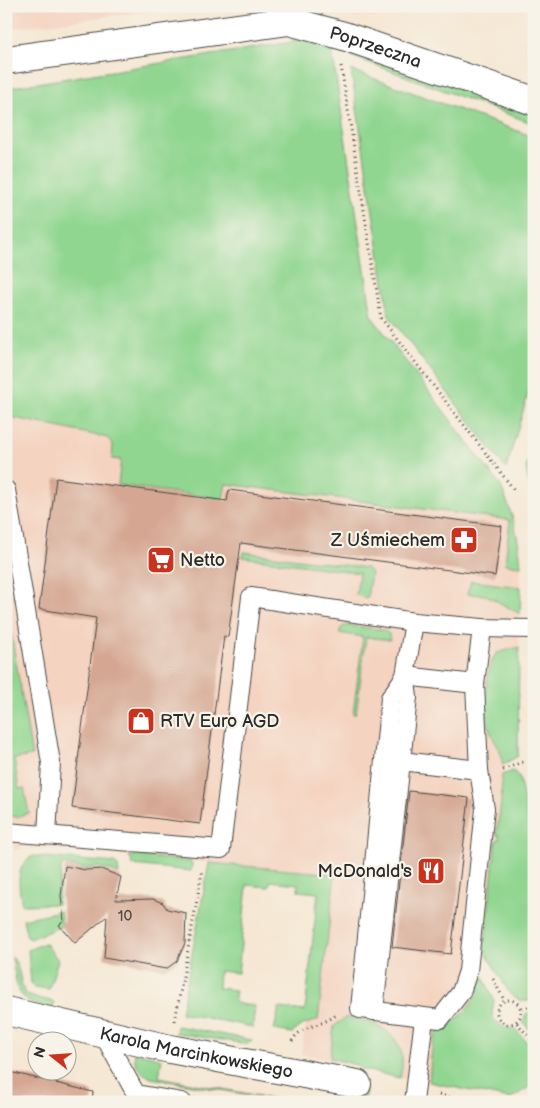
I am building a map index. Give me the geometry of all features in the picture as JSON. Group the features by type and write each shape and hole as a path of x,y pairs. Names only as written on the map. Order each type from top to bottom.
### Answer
{"street":[{"name":"Poprzeczna","path":"6,60 291,14 344,36 534,101"},
{"name":"Karola Marcinkowskiego","path":"6,1011 170,1049 357,1084"}],"lane":[{"path":"6,490 51,763 47,835"},
{"path":"6,832 221,849 251,598 414,622 482,628 534,629"},
{"path":"374,1011 408,697 405,676 414,622"},
{"path":"405,676 390,698 360,1009 440,1019 461,992 468,971 485,809 479,770 475,684 482,628"},
{"path":"405,676 475,684"},
{"path":"401,761 479,770"},
{"path":"414,1102 424,1018"},
{"path":"103,1034 136,1094 182,1102"}],"path":[{"path":"349,64 340,60 381,318 515,492"},
{"path":"170,1049 206,849"},
{"path":"280,1069 288,1047 298,1033 326,1023 362,994"},
{"path":"517,1023 512,1024 501,1021 497,1014 499,1004 508,999 519,1004 522,1008"},
{"path":"522,1008 534,1006"},
{"path":"517,1023 522,1008"},
{"path":"517,1023 534,1043"}],"shaded area":[{"path":"6,6 192,6 6,29"},
{"path":"6,416 108,438 513,514 520,544 521,566 519,647 480,983 477,993 466,1011 436,1033 429,1082 400,1078 360,1069 360,1066 301,1054 331,880 209,863 129,855 23,847 14,851 6,795"}],"green space":[{"path":"317,38 331,43 372,317 501,486 519,545 521,566 505,564 510,520 226,484 223,499 118,485 121,460 112,459 113,447 108,438 6,416 6,88"},
{"path":"349,47 534,114 534,124 351,56"},
{"path":"351,70 534,137 534,374 506,469 389,316"},
{"path":"534,441 534,514 526,468"},
{"path":"244,552 367,568 371,573 367,598 356,595 359,573 243,557"},
{"path":"471,581 521,587 520,614 486,595 467,594"},
{"path":"6,603 32,756 14,759 19,789 24,788 29,813 17,817 9,816 6,795"},
{"path":"347,625 383,630 389,634 390,640 366,637 356,714 353,714 363,637 339,633 341,628"},
{"path":"519,647 518,756 502,765 500,752 488,725 486,704 487,680 489,669 497,653"},
{"path":"513,771 519,776 534,851 534,1001 521,1001 510,994 484,950 496,840 499,840 499,835 496,835 501,803 502,775"},
{"path":"129,855 190,861 192,864 191,871 133,865"},
{"path":"33,856 115,863 118,866 119,874 100,867 87,869 62,864 57,904 22,905 19,884 20,871 27,860"},
{"path":"209,863 335,874 318,1020 303,1025 292,1033 274,1030 279,1008 305,1011 318,893 298,891 298,884 270,881 269,887 247,885 238,973 219,971 218,988 235,990 235,1003 255,1006 253,1027 181,1013"},
{"path":"60,911 62,926 30,939 27,937 23,919"},
{"path":"45,943 58,960 49,989 35,987 31,983 28,950"},
{"path":"12,957 17,965 26,995 54,1002 53,1009 31,1003 21,994"},
{"path":"481,972 494,1000 492,1012 494,1020 503,1027 515,1029 534,1050 534,1084 510,1099 429,1082 432,1050 437,1032 465,1012 476,994"},
{"path":"534,1011 534,1036 523,1022 526,1014"},
{"path":"347,1017 359,1019 382,1028 397,1042 401,1052 402,1064 400,1078 360,1069 360,1066 330,1058 334,1026"},
{"path":"177,1026 252,1040 248,1044 176,1033"},
{"path":"135,1052 162,1059 159,1077 291,1102 151,1078 138,1068 134,1056"},
{"path":"338,1086 366,1090 364,1102 335,1102"}],"building":[{"path":"56,478 227,501 229,490 502,526 495,576 241,543 228,637 224,636 200,824 72,808 96,618 39,609"},
{"name":"McDonald's","path":"409,791 469,798 451,954 392,947"},
{"path":"65,866 86,870 101,869 121,877 116,900 153,899 163,903 167,909 186,913 185,943 177,961 166,969 104,958 107,916 75,943 59,925 64,921 61,896"},
{"path":"6,1071 28,1076 28,1080 43,1080 93,1092 92,1102 6,1102"}],"place":[{"name":"Z Uśmiechem","path":"464,540"},
{"name":"Netto","path":"161,560"},
{"name":"RTV Euro AGD","path":"141,721"},
{"name":"McDonald's","path":"431,871"}]}
